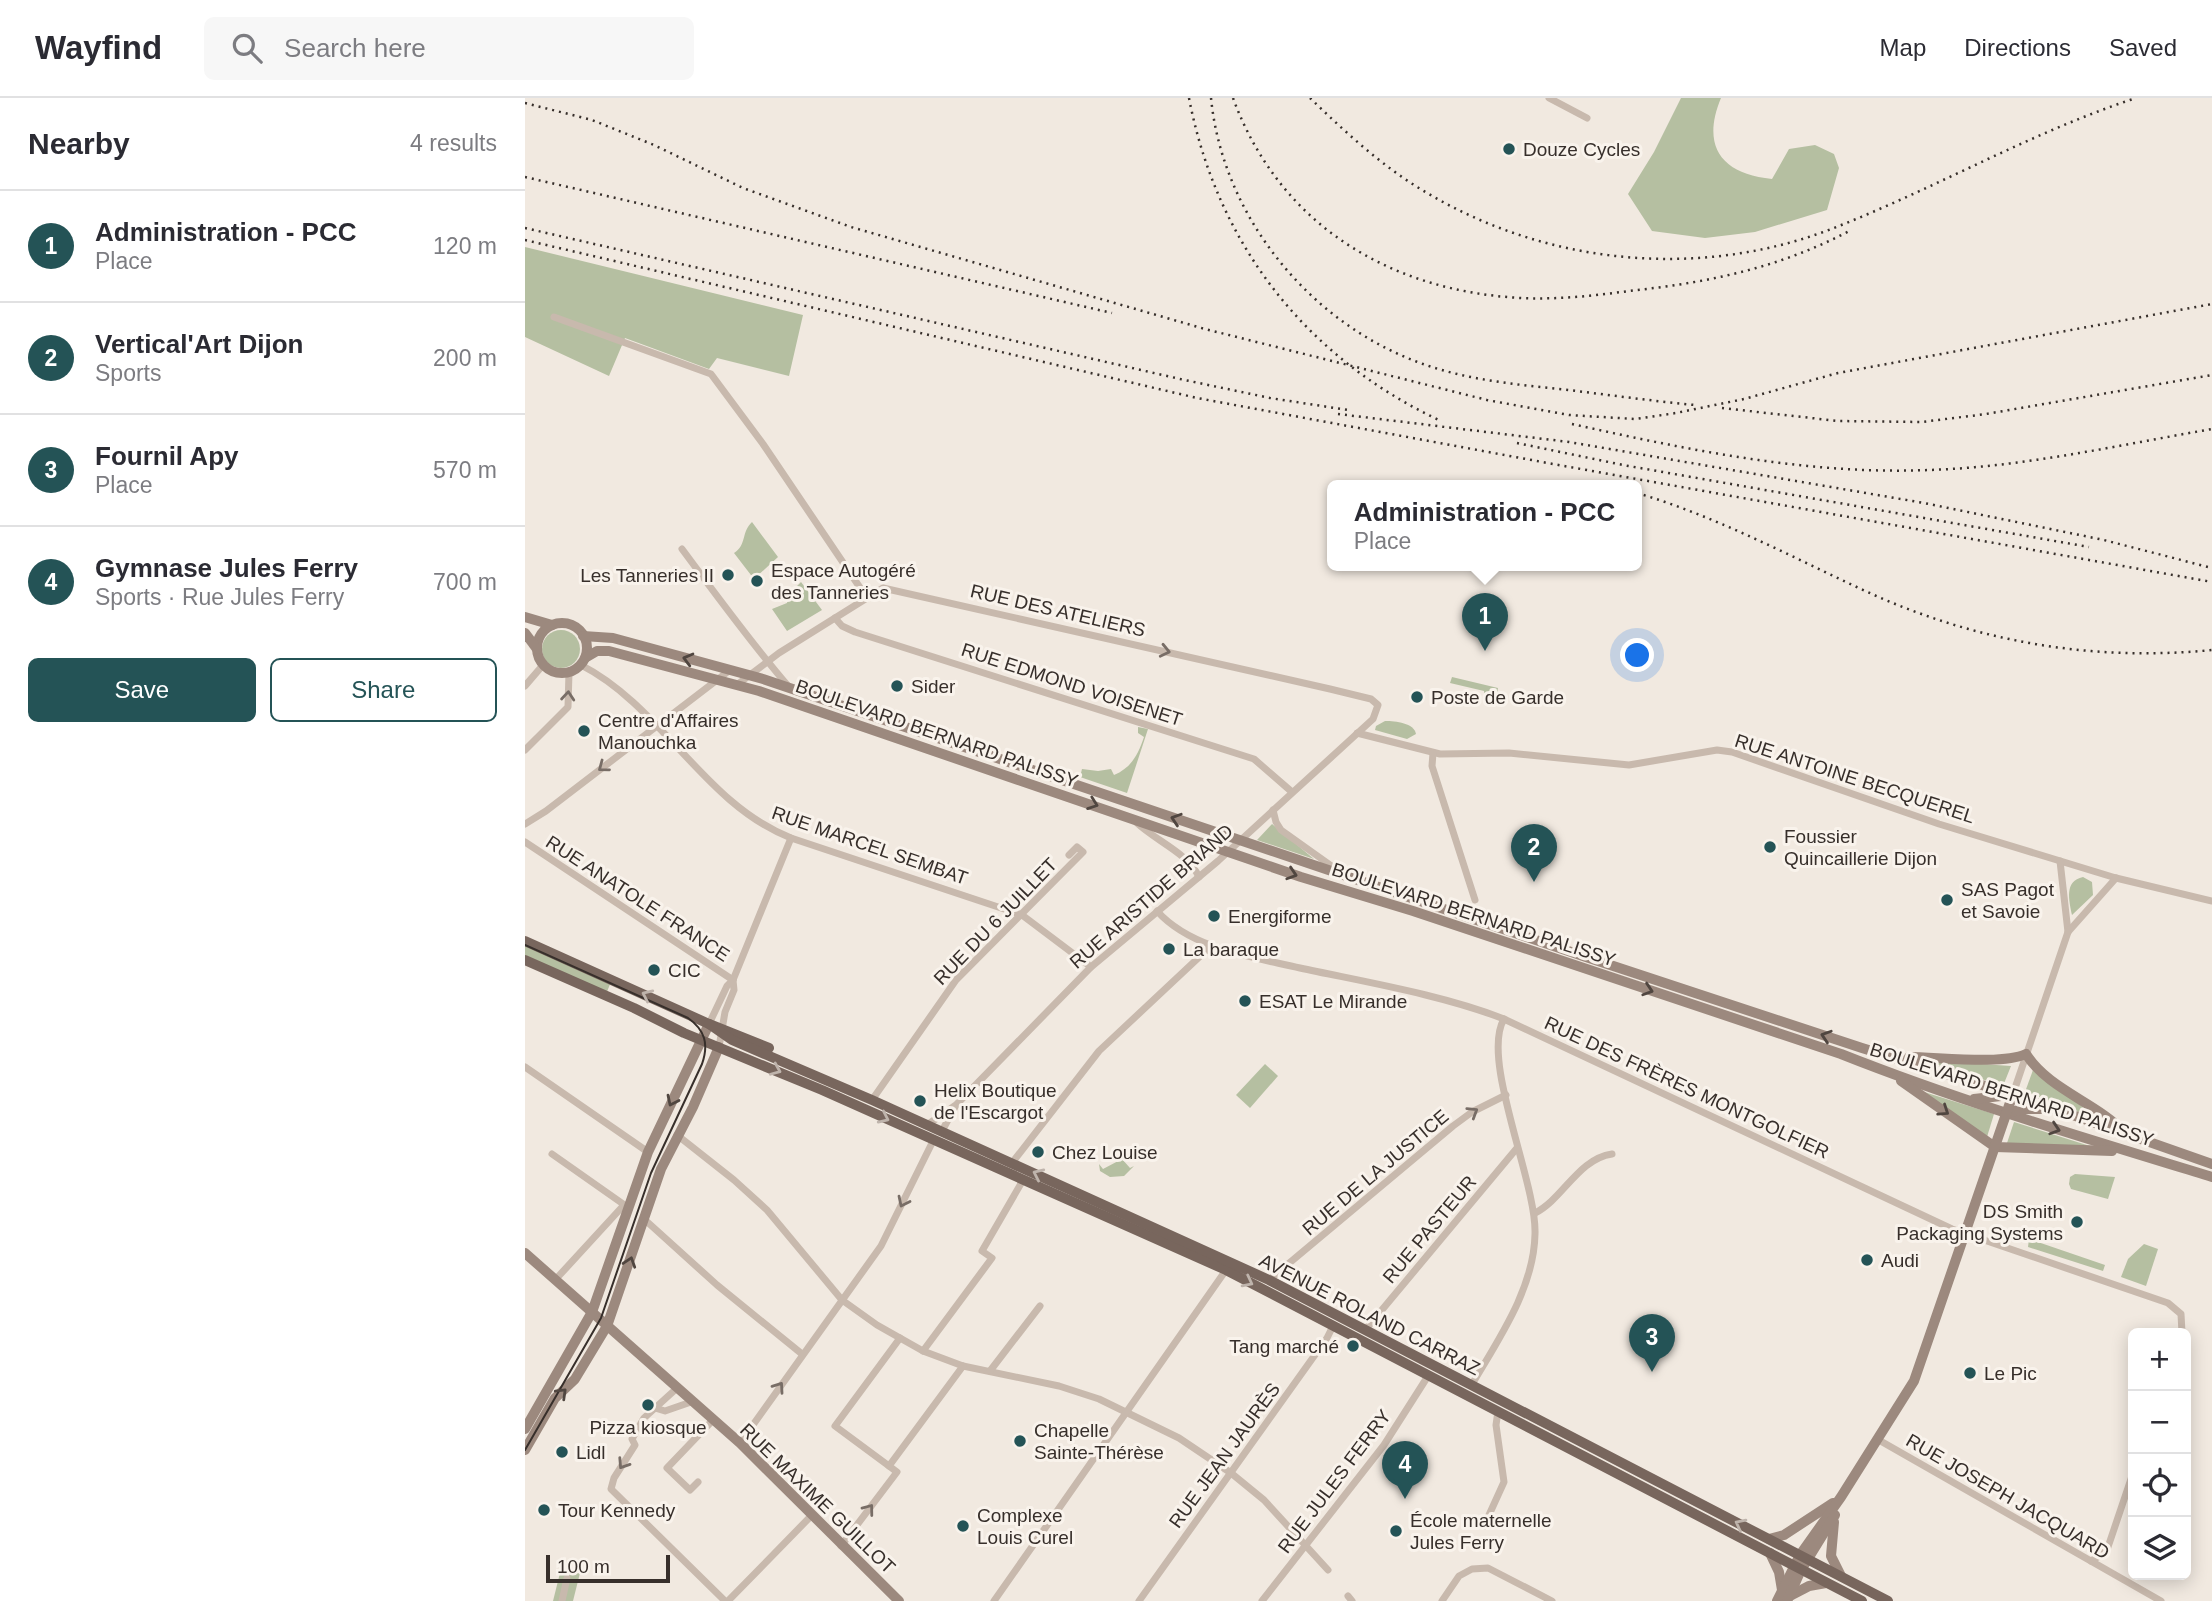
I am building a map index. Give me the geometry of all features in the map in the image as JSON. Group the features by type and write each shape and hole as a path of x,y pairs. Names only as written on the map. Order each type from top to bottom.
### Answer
{"main road":[{"path":"525,617 552,625 566,624 579,630 587,646 583,661"},
{"path":"537,649 541,635 552,625"},
{"path":"525,633 537,649 543,665 555,672 569,672 597,651 609,651 728,676"},
{"path":"583,636 613,638 728,676"},
{"name":"BOULEVARD BERNARD PALISSY","path":"728,676 750,675 1346,876 1893,1057 2013,1094 2126,1136 2212,1164"},
{"name":"BOULEVARD BERNARD PALISSY","path":"728,676 738,684 1227,852 1841,1054 1893,1075 2006,1113 2212,1177"},
{"path":"525,941 722,1030 734,1041 810,1073 824,1084"},
{"path":"525,960 684,1033 824,1084"},
{"path":"525,1429 592,1312 626,1206 648,1152 709,1024"},
{"path":"525,1450 555,1398 576,1379 607,1326 661,1169 725,1049"},
{"path":"1893,1057 1999,1060 2015,1059 2026,1054 2043,1074 2114,1122 2126,1136"},
{"path":"1893,1075 1995,1147 2129,1153"},
{"name":"AVENUE ROLAND CARRAZ","path":"824,1084 872,1100 1269,1280 1888,1601"},
{"name":"AVENUE ROLAND CARRAZ","path":"824,1084 933,1141 1226,1270 1862,1601"},
{"path":"1968,1099 2013,1094"},
{"path":"1784,1597 1804,1557 1917,1375 2013,1094"},
{"path":"2006,1113 2024,1109 2055,1109"},
{"path":"913,1131 942,1131"},
{"name":"RUE MAXIME GUILLOT","path":"525,1253 740,1443 899,1601"},
{"path":"1333,1326 1366,1329"},
{"path":"1769,1539 1784,1535 1841,1497"},
{"path":"1841,1497 1831,1556 1842,1576"},
{"path":"1804,1557 1836,1515"},
{"path":"1770,1553 1779,1572 1784,1597"},
{"path":"1784,1597 1809,1586 1826,1583"}],"street":[{"path":"1549,98 1587,118"},
{"path":"554,317 711,374 764,444 866,598"},
{"path":"682,549 755,648 769,661 790,689"},
{"name":"RUE DES ATELIERS","path":"738,684 866,598 883,588 892,588 1374,700 1378,708 1373,719"},
{"name":"RUE EDMOND VOISENET","path":"835,618 842,626 855,632 1254,759 1292,792"},
{"name":"RUE MARCEL SEMBAT","path":"583,661 658,726 740,809 762,825 791,838 1022,915 1091,967"},
{"path":"525,686 543,665"},
{"path":"525,750 568,707 569,672"},
{"path":"525,824 728,676"},
{"name":"RUE ARISTIDE BRIAND","path":"927,1125 956,1105 1091,967 1199,877 1373,719"},
{"name":"RUE ANTOINE BECQUEREL","path":"1357,733 1433,753 1509,753 1629,765 1724,751 1939,824 2116,878 2212,901"},
{"path":"1433,753 1431,766 1475,900"},
{"name":"BOULEVARD BERNARD PALISSY","path":"1273,810 1276,822 1282,830 1346,876"},
{"path":"1133,819 1150,835 1192,864 1199,877"},
{"path":"709,1024 727,986 733,980 791,838"},
{"name":"RUE ANATOLE FRANCE","path":"525,843 733,980"},
{"name":"RUE DU 6 JUILLET","path":"872,1100 955,980 1083,852 1077,847 1069,855"},
{"path":"2060,861 2068,932"},
{"path":"2013,1094 2068,932 2116,878"},
{"name":"RUE DES FRÈRES MONTGOLFIER","path":"1157,912 1169,923 1211,946 1398,990 1504,1019 1964,1234 2168,1303 2181,1314 2182,1328"},
{"path":"1012,1163 1099,1051 1211,946"},
{"path":"725,1049 722,1030 725,1012 734,990 733,980"},
{"path":"1471,1386 1523,1293 1533,1257 1535,1236 1535,1213 1517,1149 1497,1038 1504,1019"},
{"path":"525,1067 648,1152"},
{"name":"RUE DE LA JUSTICE","path":"1269,1280 1453,1126 1481,1107 1506,1095"},
{"name":"RUE ARISTIDE BRIAND","path":"942,1131 956,1105"},
{"path":"677,1135 767,1210 842,1300 923,1351 963,1366 1059,1386 1125,1411 1179,1438 1231,1473 1264,1500 1328,1570"},
{"path":"740,1443 881,1246 933,1141"},
{"name":"RUE PASTEUR","path":"1366,1329 1517,1149"},
{"path":"552,1154 626,1206 555,1279"},
{"path":"1535,1213 1600,1155 1612,1154"},
{"path":"923,1351 992,1258 982,1251 1023,1180"},
{"path":"643,1219 717,1285 802,1354"},
{"path":"994,1601 1226,1270"},
{"path":"990,1371 1040,1306"},
{"name":"RUE JEAN JAURÈS","path":"1139,1601 1325,1341 1333,1326"},
{"path":"841,1546 897,1472 835,1426 899,1338"},
{"path":"889,1466 963,1366"},
{"name":"RUE JULES FERRY","path":"1262,1601 1384,1445 1428,1376"},
{"path":"676,1389 644,1418 632,1439 635,1444 614,1478 611,1489 727,1601 812,1515"},
{"path":"655,1408 665,1410 691,1402"},
{"path":"1484,1526 1504,1482 1496,1425 1498,1411"},
{"name":"RUE MAXIME GUILLOT","path":"698,1482 690,1490 667,1468 712,1421"},
{"name":"RUE JOSEPH JACQUARD","path":"1877,1439 2161,1601"},
{"path":"2091,1561 2103,1554 2108,1547 2128,1488"},
{"path":"1442,1601 1459,1576 1472,1569 1488,1568 1552,1601"},
{"path":"562,1601 567,1578"}],"green space":[{"path":"1681,98 1721,98 1713,130 1715,143 1728,164 1740,171 1772,179 1789,149 1815,145 1834,154 1839,168 1827,210 1755,232 1705,238 1652,231 1628,194 1654,152"},
{"path":"525,247 803,315 789,376 717,358 709,369 625,338 609,376 525,337"},
{"path":"752,522 778,557 754,579 734,553 741,546 746,530"},
{"path":"801,582 822,610 787,631 772,609 787,603 789,594"},
{"path":"561,630 575,635 580,649 575,663 561,668 547,663 542,649 547,635"},
{"path":"1452,677 1498,688 1496,699 1484,696 1484,691 1450,683"},
{"path":"1385,721 1408,725 1416,734 1407,739 1375,730 1376,726"},
{"path":"1138,727 1148,729 1127,793 1080,777 1082,769 1111,769 1114,775 1125,769 1136,755 1144,737 1138,733"},
{"path":"1272,824 1314,859 1257,840"},
{"path":"2083,877 2092,882 2093,895 2072,915 2070,887"},
{"path":"525,944 611,982 606,994 525,957"},
{"path":"1923,1060 2011,1066 2003,1086"},
{"path":"1265,1064 1278,1076 1250,1108 1236,1095"},
{"path":"2033,1070 2100,1120 2025,1092"},
{"path":"1921,1091 1994,1114 1987,1137"},
{"path":"2014,1122 2093,1147 2007,1143"},
{"path":"1122,1159 1130,1168 1134,1166 1124,1176 1110,1177 1100,1171 1099,1164 1103,1169"},
{"path":"2075,1174 2115,1177 2108,1199 2071,1189 2070,1177"},
{"path":"2029,1239 2105,1265 2103,1271 2028,1247"},
{"path":"2144,1244 2158,1249 2146,1286 2121,1277 2128,1259"},
{"path":"561,1569 580,1573 573,1601 553,1601"}],"tram line":[{"path":"525,945 688,1018 702,1033 705,1044 702,1064 651,1173 601,1318 525,1450"}],"railway":[{"path":"1189,98 1202,151 1221,201 1245,248 1275,291 1309,330 1349,364 1393,395 1441,421"},
{"path":"1211,98 1219,143 1234,186 1255,227 1282,264 1314,298 1350,327 1389,350 1432,367 1465,376 1695,405"},
{"path":"1233,98 1253,142 1279,181 1310,215 1345,243 1384,265 1427,282 1473,293 1521,298 1565,298 1665,287 1774,263 1826,243 1851,230"},
{"path":"1310,98 1390,168 1450,206 1500,228 1553,245 1607,255 1662,259 1718,256 1772,247 1826,231 2057,128 2136,98"},
{"path":"525,103 592,120 654,145 743,188 851,227 1205,329 1487,400 1569,415 1635,419 1676,413 1744,399 1838,373 2212,304"},
{"path":"525,177 1112,313"},
{"path":"525,228 1180,379 1270,398 1348,410"},
{"path":"525,240 1197,398 2212,582"},
{"path":"1722,408 1838,421 1922,422 1986,414 2212,375"},
{"path":"1338,414 1569,442 1924,503 2104,540 2212,568"},
{"path":"1572,424 1749,459 1884,471 2000,465 2212,429"},
{"path":"1517,443 1623,465 2089,547"},
{"path":"1642,495 1723,525 1903,607 1989,634 2032,644 2077,650 2121,653 2212,650"}],"place":[{"name":"Douze Cycles","path":"1509,149"},
{"name":"Les Tanneries II","path":"728,575"},
{"name":"Espace Autogéré des Tanneries","path":"757,581"},
{"name":"Administration - PCC","path":"1485,651"},
{"name":"Sider","path":"897,686"},
{"name":"Poste de Garde","path":"1417,697"},
{"name":"Centre d'Affaires Manouchka","path":"584,731"},
{"name":"Foussier Quincaillerie Dijon","path":"1770,847"},
{"name":"Vertical'Art Dijon","path":"1534,882"},
{"name":"SAS Pagot et Savoie","path":"1947,900"},
{"name":"Energiforme","path":"1214,916"},
{"name":"La baraque","path":"1169,949"},
{"name":"CIC","path":"654,970"},
{"name":"ESAT Le Mirande","path":"1245,1001"},
{"name":"Helix Boutique de l'Escargot","path":"920,1101"},
{"name":"Chez Louise","path":"1038,1152"},
{"name":"DS Smith Packaging Systems","path":"2077,1222"},
{"name":"Audi","path":"1867,1260"},
{"name":"Tang marché","path":"1353,1346"},
{"name":"Fournil Apy","path":"1652,1372"},
{"name":"Le Pic","path":"1970,1373"},
{"name":"Pizza kiosque","path":"648,1405"},
{"name":"Chapelle Sainte-Thérèse","path":"1020,1441"},
{"name":"Lidl","path":"562,1452"},
{"name":"Gymnase Jules Ferry","path":"1405,1499"},
{"name":"Tour Kennedy","path":"544,1510"},
{"name":"Complexe Louis Curel","path":"963,1526"},
{"name":"École maternelle Jules Ferry","path":"1396,1531"}]}
